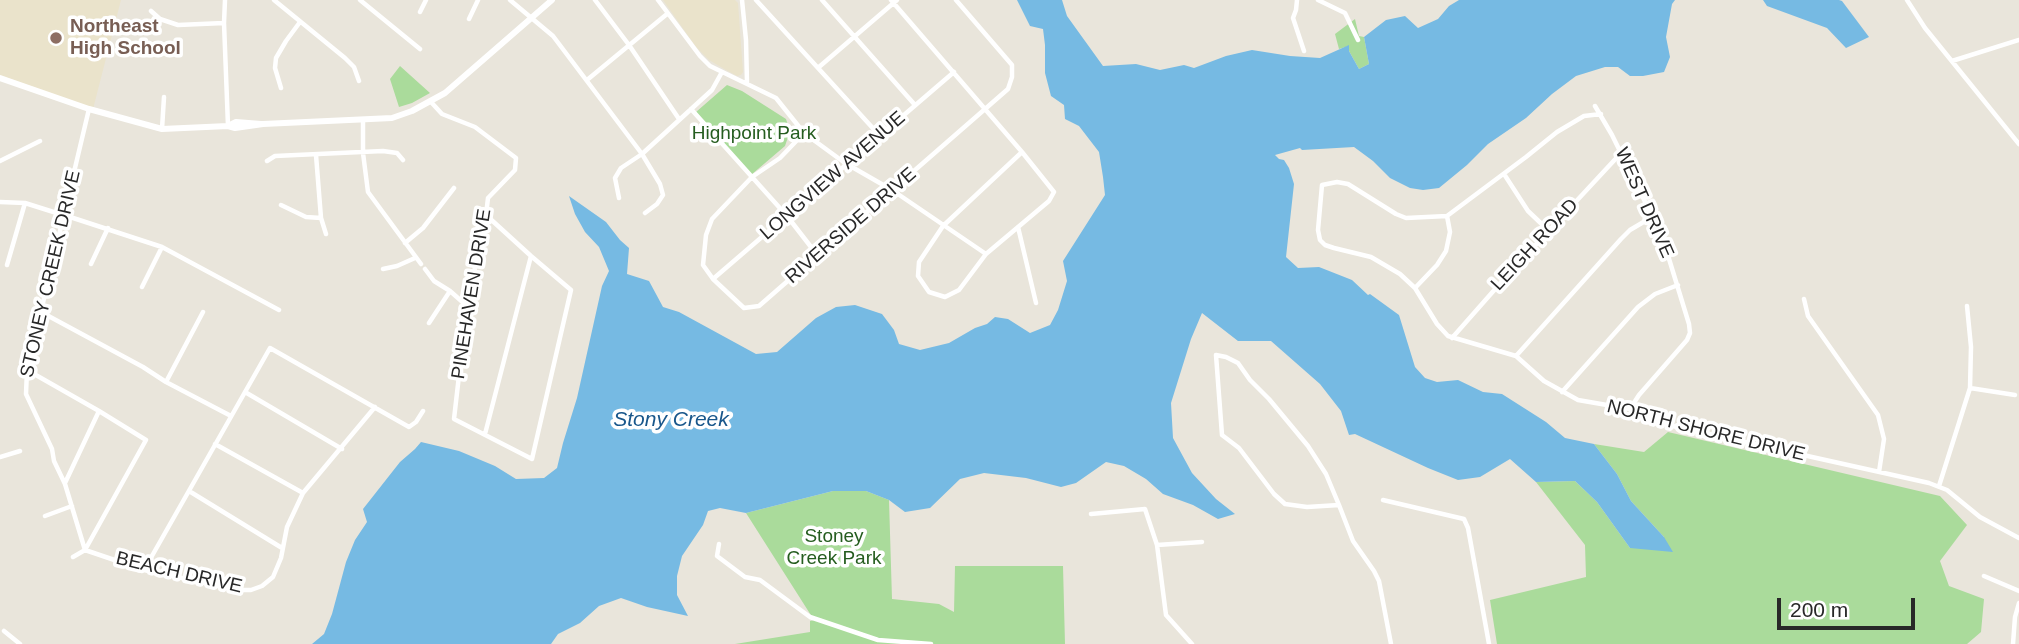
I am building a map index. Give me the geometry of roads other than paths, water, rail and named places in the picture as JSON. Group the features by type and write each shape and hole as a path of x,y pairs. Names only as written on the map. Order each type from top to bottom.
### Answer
{"street":[{"path":"225,0 223,23 228,126"},
{"path":"274,0 354,67 359,81"},
{"path":"360,0 420,49"},
{"path":"368,6 372,0"},
{"path":"420,12 426,0"},
{"path":"469,19 478,0"},
{"path":"510,0 553,36 642,154 660,184 663,195 657,204 645,213"},
{"path":"0,78 89,109 162,129 228,126 239,122 263,124 392,118 431,102 465,77 552,0"},
{"path":"595,0 679,119"},
{"path":"658,0 710,66 776,99 804,132 847,164 892,190 986,254"},
{"path":"742,0 747,83"},
{"path":"756,0 880,136"},
{"path":"821,0 915,105"},
{"name":"RIVERSIDE DRIVE","path":"713,279 744,308 758,306 1008,89 1012,65 956,0"},
{"path":"1297,0 1293,18 1304,51"},
{"path":"1318,0 1345,13 1358,40"},
{"path":"1907,0 1921,22 2019,144"},
{"path":"819,67 894,1 985,108 1022,152 1050,186 1054,195 1049,201 986,254 959,289 945,297 929,292 918,276 919,262 943,226 1022,152"},
{"path":"151,11 160,19 178,25 223,23"},
{"path":"587,80 667,14"},
{"path":"281,88 275,68 276,58 300,22"},
{"path":"1952,61 2019,40"},
{"path":"619,198 615,178 621,168 642,154 712,90 721,71"},
{"name":"LONGVIEW AVENUE","path":"713,279 954,72"},
{"path":"162,129 164,97"},
{"name":"PINEHAVEN DRIVE","path":"431,102 442,114 475,127 516,158 515,170 488,198 467,306 454,419 485,434"},
{"name":"WEST DRIVE","path":"1595,106 1664,243 1689,324 1689,337 1684,345 1630,409"},
{"path":"691,108 787,216 818,256"},
{"name":"STONEY CREEK DRIVE","path":"85,550 52,449 26,394 27,370 89,109"},
{"path":"1452,338 1441,330 1415,288 1400,274 1381,261 1362,253 1334,248 1322,242 1318,230 1322,185 1337,182 1348,184 1401,216 1447,216 1568,125 1587,115 1601,114"},
{"path":"363,121 363,153 368,192 434,281 467,306"},
{"path":"713,279 704,265 706,236 712,219 752,177 780,158 804,132"},
{"path":"0,161 40,141"},
{"path":"267,161 275,156 383,151 397,153 403,160"},
{"name":"LEIGH ROAD","path":"1452,338 1621,153"},
{"path":"316,155 321,218 326,234"},
{"path":"1504,174 1528,211 1548,230"},
{"path":"405,243 423,229 454,188"},
{"path":"0,202 24,203 162,247 279,310"},
{"path":"7,265 24,203"},
{"path":"281,205 306,217 321,218"},
{"path":"486,215 571,290 532,459 485,434 531,256"},
{"path":"1415,288 1446,251 1450,232 1447,216"},
{"path":"1516,356 1621,239 1630,230 1652,217"},
{"path":"1018,227 1037,303"},
{"path":"91,264 108,228"},
{"path":"142,287 162,247"},
{"path":"383,269 415,258"},
{"path":"1562,392 1638,307 1655,294 1678,285"},
{"path":"429,323 450,291"},
{"path":"1804,299 1806,312 1878,415 1884,439 1878,472"},
{"path":"1938,486 1969,388 1971,347 1967,306"},
{"path":"41,312 231,416"},
{"path":"166,382 202,312"},
{"name":"NORTH SHORE DRIVE","path":"1452,338 1516,356 1544,381 1578,400 1630,409 1668,425 1938,486 1953,494 1980,517 2019,538"},
{"path":"144,570 270,348 409,427 423,411"},
{"path":"1339,505 1307,507 1285,504 1274,494 1239,448 1222,435 1216,355 1238,363 1308,446 1326,474 1339,505 1353,541 1379,581 1391,644"},
{"path":"27,370 146,440 85,550 73,557"},
{"path":"1969,388 2015,396"},
{"path":"244,392 342,449"},
{"name":"BEACH DRIVE","path":"85,550 144,570 238,590 251,590 262,586 273,577 281,558 288,527 303,493 375,407"},
{"path":"65,484 99,411"},
{"path":"215,444 303,493"},
{"path":"0,457 20,451"},
{"path":"189,491 282,548"},
{"path":"1383,500 1464,519 1469,531 1489,644"},
{"path":"45,516 72,506"},
{"path":"1091,514 1145,509 1157,545 1166,615 1192,644"},
{"path":"1157,545 1202,542"},
{"path":"719,544 717,556 746,577 760,580 810,617 882,642 931,644"},
{"path":"1984,576 2019,591"},
{"path":"2013,644 2019,603"},
{"path":"4,631 20,644"}],"water":[{"name":"Stony Creek","path":"1017,0 1062,0 1067,16 1103,66 1136,64 1160,70 1184,65 1194,68 1252,50 1320,58 1349,45 1349,51 1359,69 1369,64 1364,37 1386,20 1405,16 1418,28 1438,19 1449,6 1459,0 1675,0 1666,37 1670,57 1664,72 1630,76 1618,67 1605,67 1576,76 1526,118 1488,144 1439,188 1410,188 1390,178 1354,147 1300,148 1275,155 1284,160 1294,184 1286,257 1298,268 1319,267 1352,280 1368,295 1399,315 1415,367 1425,378 1437,382 1458,380 1483,392 1502,394 1546,422 1565,438 1594,444 1617,474 1631,501 1664,537 1673,552 1630,548 1597,502 1575,481 1536,482 1510,459 1480,477 1458,480 1355,434 1349,435 1341,411 1320,384 1271,341 1238,341 1202,313 1171,403 1173,438 1192,473 1216,499 1235,514 1218,519 1193,505 1163,494 1146,479 1124,466 1106,462 1076,483 1061,487 1026,478 984,473 960,479 930,508 905,512 889,500 866,491 833,491 746,513 720,508 708,511 703,525 682,556 677,576 677,595 688,616 621,598 599,606 580,623 558,634 551,644 312,644 324,634 346,562 355,540 367,522 363,509 400,462 421,442 459,451 495,466 516,479 544,478 557,468 577,398 602,286 609,271 599,247 585,232 575,214 569,196 606,222 629,248 627,274 649,281 663,307 679,312 756,354 777,352 816,318 836,307 855,305 882,314 894,330 899,344 920,350 949,343 987,324 995,317 1008,319 1030,333 1050,325 1067,281 1063,261 1105,195 1099,152 1079,126 1065,119 1064,105 1051,96 1045,73 1043,29 1030,26"},
{"path":"1763,0 1842,1 1869,37 1846,48 1827,28 1767,6"}],"place":[{"name":"Northeast High School","path":"56,38"}],"park label":[{"name":"Highpoint Park","path":"754,134"},
{"name":"Stoney Creek Park","path":"834,548"}]}
